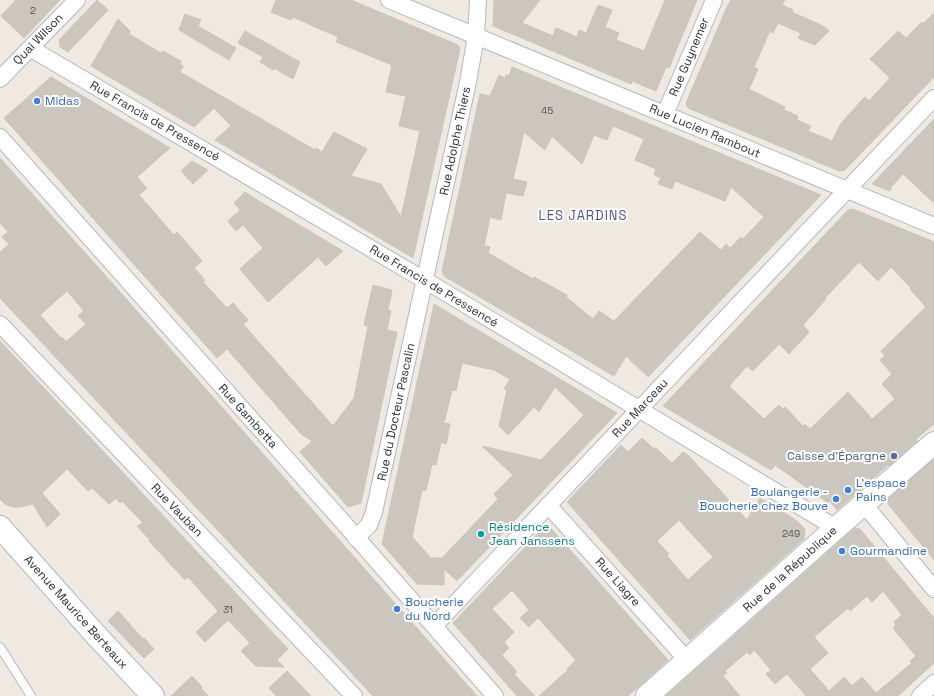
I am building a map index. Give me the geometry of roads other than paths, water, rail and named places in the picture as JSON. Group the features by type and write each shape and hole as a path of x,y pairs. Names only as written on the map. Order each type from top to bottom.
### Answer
{"street":[{"name":"Quai Wilson","path":"0,79 77,0"},
{"name":"Rue Lucien Rambout","path":"389,0 934,226"},
{"name":"Rue Adolphe Thiers","path":"425,280 468,82 476,36 478,0"},
{"name":"Rue Guynemer","path":"665,114 714,0"},
{"name":"Rue Francis de Pressencé","path":"30,48 425,280 836,528"},
{"name":"Rue Marceau","path":"434,626 934,98"},
{"name":"Rue Gambetta","path":"0,137 495,696"},
{"name":"Rue du Docteur Pascalin","path":"356,538 369,525 374,512 425,280"},
{"name":"Rue Vauban","path":"0,324 354,696"},
{"name":"Rue de la République","path":"647,696 864,503 934,443"},
{"path":"864,503 934,588"},
{"name":"Rue Liagre","path":"548,505 687,660"},
{"name":"Avenue Maurice Berteaux","path":"0,527 95,634 153,696"},
{"name":"Avenue Maurice Berteaux","path":"0,548 135,696"},
{"path":"920,696 934,683"}],"lane":[{"path":"0,647 32,696"}],"place":[{"name":"Midas","path":"37,101"},
{"name":"Caisse d'Épargne","path":"894,456"},
{"name":"L'espace Pains","path":"848,490"},
{"name":"Boulangerie - Boucherie chez Bouve","path":"836,499"},
{"name":"Résidence Jean Janssens","path":"481,534"},
{"name":"Gourmandine","path":"842,551"},
{"name":"Boucherie du Nord","path":"397,609"}],"district":[{"name":"LES JARDINS","path":"583,215"}]}
